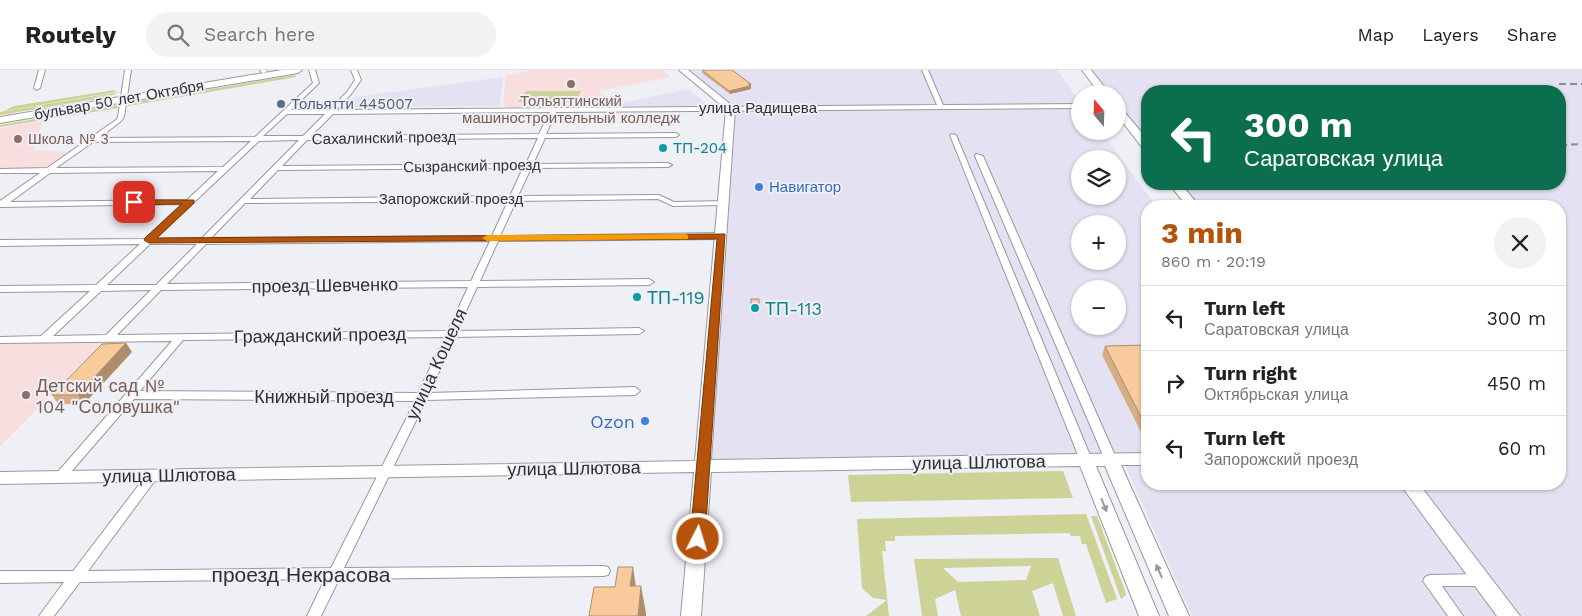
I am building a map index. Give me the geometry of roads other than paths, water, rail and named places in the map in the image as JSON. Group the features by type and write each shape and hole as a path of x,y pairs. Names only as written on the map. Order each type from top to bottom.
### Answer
{"main road":[{"name":"бульвар 50 лет Октября","path":"0,120 277,70"},
{"name":"бульвар 50 лет Октября","path":"0,116 298,70"},
{"path":"684,70 731,108 691,616"},
{"path":"1086,70 1098,85"},
{"path":"1126,120 1141,139"},
{"path":"1180,190 1188,200"},
{"name":"улица Шлютова","path":"0,478 1141,459"},
{"path":"1086,460 1149,616"},
{"path":"1111,460 1179,616"},
{"path":"1414,490 1509,616"}],"street":[{"path":"38,88 42,70"},
{"path":"1,204 92,140 121,116 128,70"},
{"path":"44,339 316,83 312,70"},
{"path":"109,338 355,86 358,80 354,70"},
{"path":"925,70 940,107"},
{"name":"улица Радищева","path":"286,112 1071,106"},
{"name":"улица Кошеля","path":"314,616 422,396 554,110"},
{"name":"Сахалинский проезд","path":"92,140 676,135"},
{"path":"953,135 1086,460"},
{"path":"980,156 1111,460"},
{"name":"Сызранский проезд","path":"276,168 668,164"},
{"path":"0,171 225,169"},
{"name":"Запорожский проезд","path":"244,201 659,198 673,204 724,203"},
{"path":"1,204 190,202"},
{"path":"0,243 149,240 722,236"},
{"name":"проезд Шевченко","path":"0,289 475,282 649,282"},
{"name":"Гражданский проезд","path":"0,340 451,332 639,331"},
{"path":"60,477 133,395 181,337"},
{"name":"Книжный проезд","path":"133,395 422,396 634,391"},
{"path":"46,616 152,476"},
{"name":"проезд Некрасова","path":"0,577 602,571"},
{"path":"1456,616 1430,581 1482,580"}],"railway":[{"path":"1559,84 1582,84"},
{"path":"1566,145 1582,144"}],"place":[{"name":"Тольяттинский машиностроительный колледж","path":"571,84"},
{"name":"Тольятти 445007","path":"281,104"},
{"name":"Школа № 3","path":"18,139"},
{"name":"ТП-204","path":"663,148"},
{"name":"Навигатор","path":"759,187"},
{"name":"ТП-119","path":"637,297"},
{"name":"ТП-113","path":"755,308"},
{"name":"Детский сад № 104 \"Соловушка\"","path":"26,395"},
{"name":"Ozon","path":"645,421"}]}
